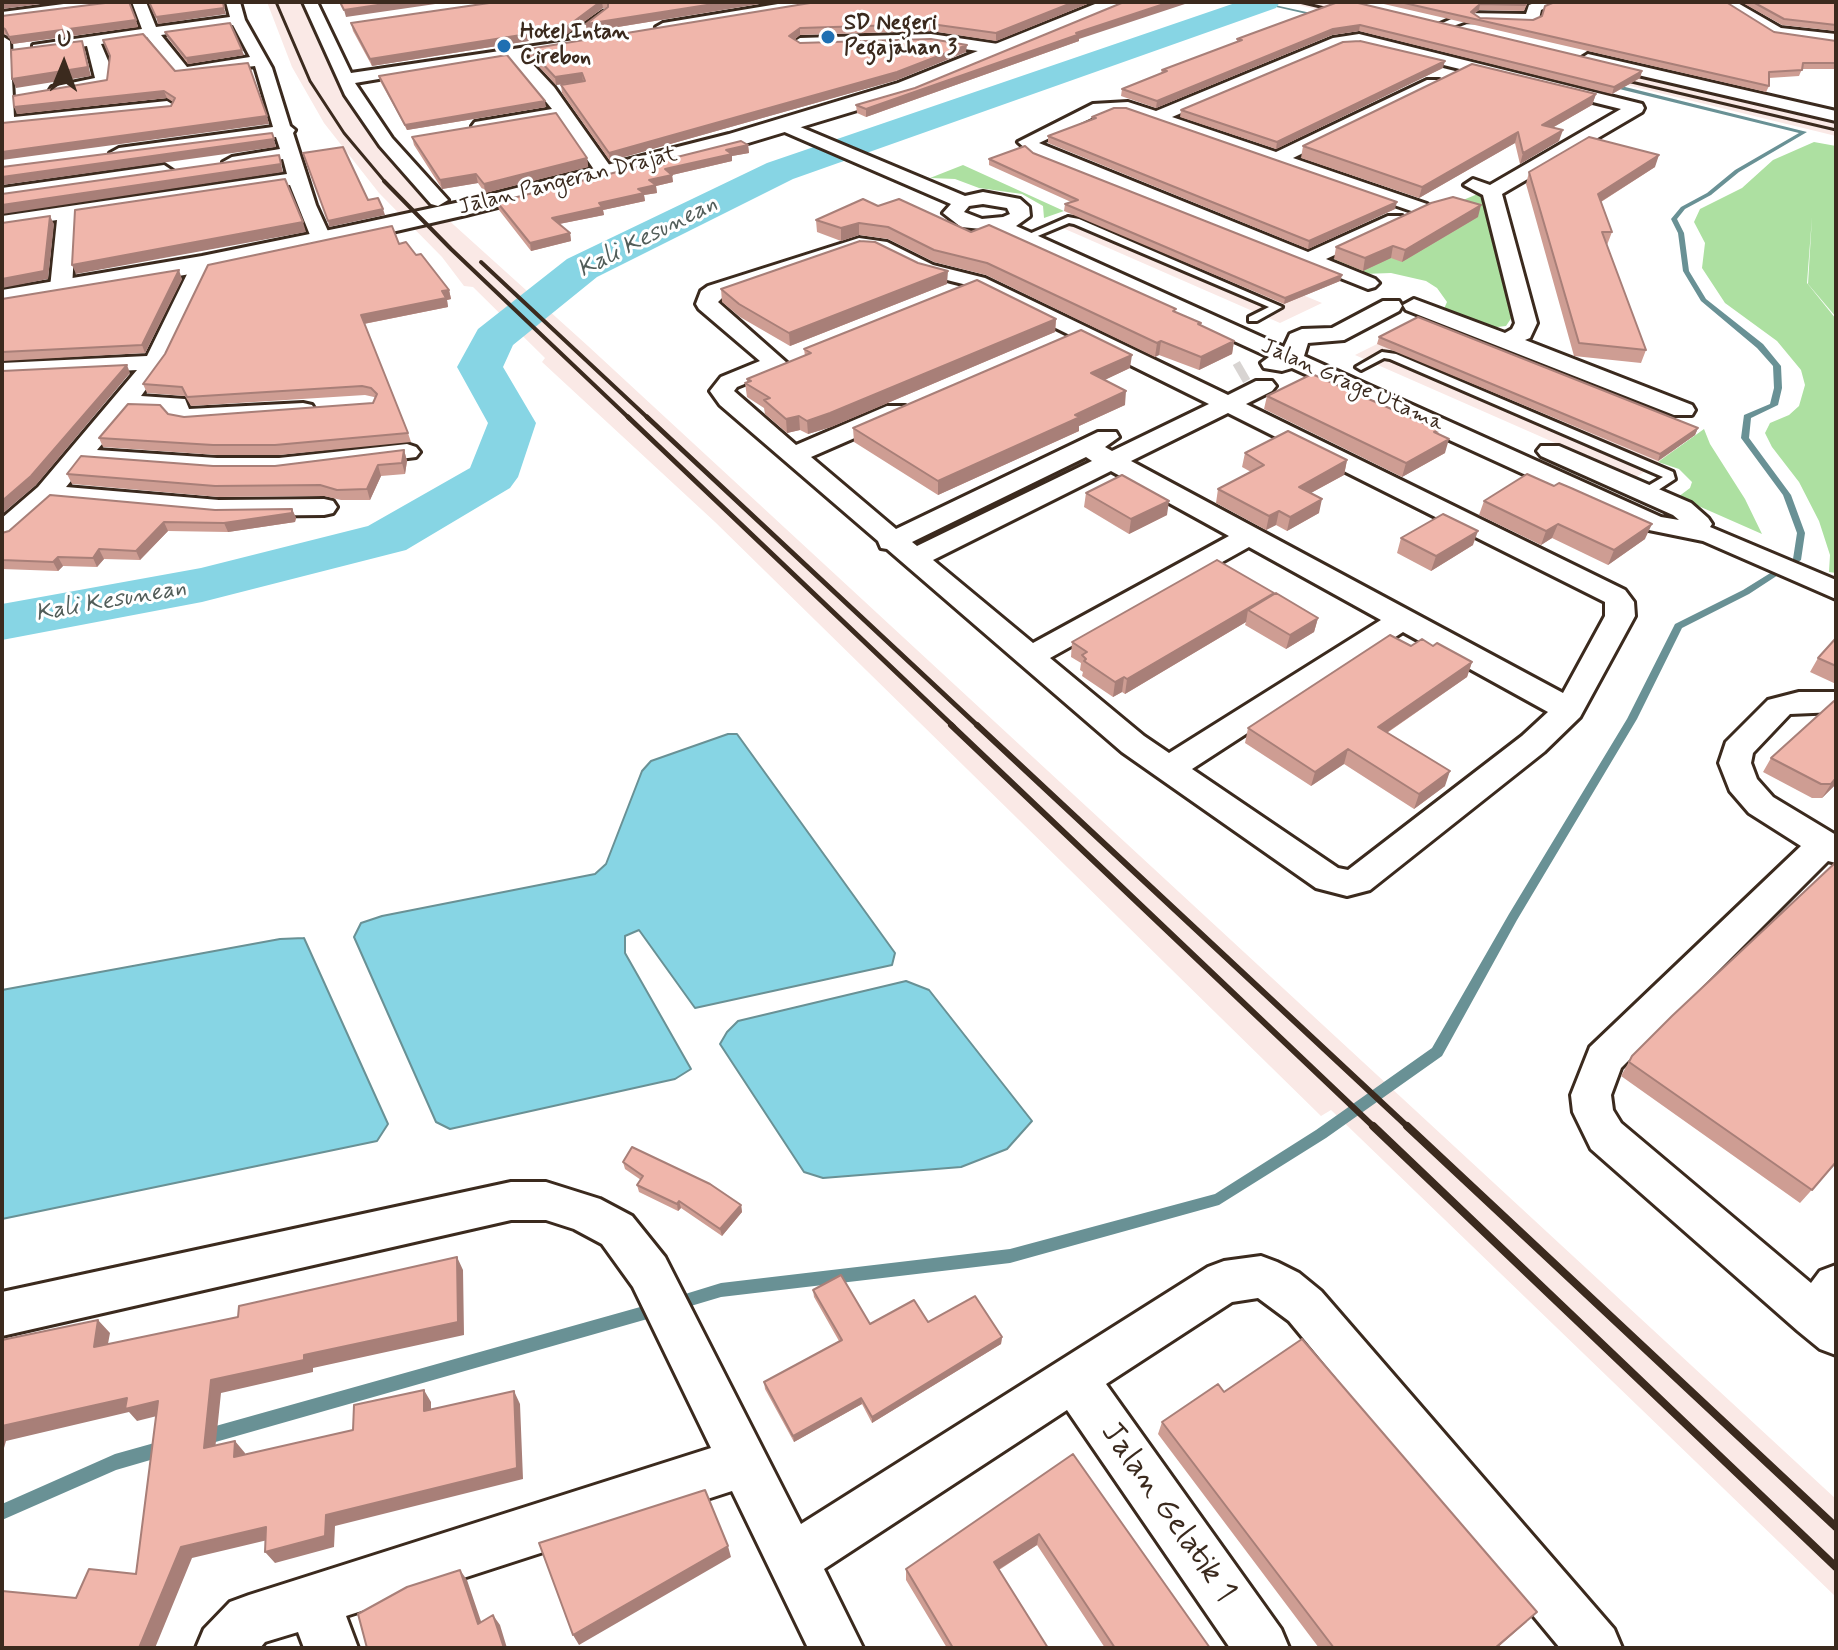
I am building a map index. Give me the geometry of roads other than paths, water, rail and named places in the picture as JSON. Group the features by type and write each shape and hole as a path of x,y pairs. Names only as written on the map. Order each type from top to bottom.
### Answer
{"street":[{"path":"16,2 29,6 59,27 92,40 150,31 236,11 261,60 261,82 286,130 306,205 331,238"},
{"path":"114,2 3,49 9,97 5,126 171,95 176,145"},
{"path":"139,2 150,31 183,72 261,60"},
{"path":"311,3 333,2"},
{"path":"699,2 722,17"},
{"path":"649,30 817,2"},
{"name":"Jalan Pangeran Drajat","path":"2,298 202,264 331,238 606,173 786,126 906,88 1116,2"},
{"path":"1494,2 1558,2"},
{"path":"1490,36 1438,24 1465,17 1532,19 1534,8 1551,2"},
{"path":"1726,2 1777,32 1836,39"},
{"path":"311,3 327,27 353,95 394,141 438,200"},
{"path":"2,16 29,6"},
{"path":"347,79 605,37"},
{"path":"800,43 931,39 998,49"},
{"path":"1159,116 1347,39 1366,40 1636,108 1474,191 1526,323 1522,333 1507,341"},
{"path":"45,92 103,81 101,63 92,40"},
{"path":"514,53 552,89 562,112 606,173"},
{"path":"1565,53 1836,116"},
{"path":"1278,158 1469,65"},
{"path":"1309,259 1429,206 1128,107 1105,107 1027,142 1040,152 1309,259 1362,294 1401,294 1507,341 1683,410"},
{"path":"460,129 562,112"},
{"path":"70,116 70,136"},
{"path":"786,126 963,202 983,198 1005,200 1019,207 1023,227"},
{"path":"98,156 286,130"},
{"path":"218,163 290,153"},
{"path":"61,288 72,184 71,160"},
{"path":"2,194 189,168"},
{"path":"2,222 298,178"},
{"name":"Jalan Grage Utama","path":"963,202 953,213 958,218 982,225 1049,229 1253,319 1275,364"},
{"name":"Jalan Grage Utama","path":"1023,227 1275,364 1653,523 1711,535 1829,587"},
{"path":"859,244 880,246 926,269 978,282 1615,596 1620,602 1620,616 1569,710 1533,744 1358,881 1347,883 1328,879 1133,744 792,456 722,391 738,376 783,360 707,304 709,296 716,291 859,244"},
{"path":"2,532 47,493 155,362 202,264"},
{"path":"949,294 978,282"},
{"path":"902,550 1112,461 1216,397 1336,335 1401,294"},
{"path":"1275,364 1307,324 1331,313"},
{"path":"1051,344 1080,332"},
{"path":"2,370 155,362"},
{"name":"Jalan Grage Utama","path":"1275,364 1361,367 1682,509 1711,535"},
{"path":"902,550 1086,447 1216,397"},
{"path":"792,456 922,400"},
{"path":"124,403 177,404 177,411 188,416 328,409"},
{"path":"1086,447 1569,710"},
{"path":"79,456 217,466 279,466 407,452"},
{"path":"47,493 219,508 324,507"},
{"path":"1031,656 1249,536"},
{"path":"1170,768 1402,619"},
{"path":"1829,1312 1606,1136 1593,1112 1591,1095 1604,1059 1830,848 1761,805 1742,783 1735,763 1737,750 1779,707 1799,702 1836,702"},
{"path":"2,1314 511,1201 546,1201 585,1213 617,1230 634,1250 664,1301 836,1648"},
{"path":"793,1559 1224,1282 1261,1277 1283,1288 1305,1306 1585,1644"},
{"name":"Jalan Gelatik 1","path":"1073,1378 1262,1648"},
{"path":"223,1648 249,1621 745,1462"},
{"path":"313,1600 331,1648"}],"lane":[{"path":"575,42 572,37 604,12"},
{"path":"1361,367 1382,355 1392,356 1671,477 1645,493"}],"water":[{"path":"728,734 737,734 895,953 892,965 695,1008 639,930 625,936 625,953 691,1069 675,1079 450,1129 436,1122 354,937 361,923 382,916 595,874 606,864 642,771 651,761"},
{"path":"304,938 388,1124 377,1141 2,1219 2,990 280,939"},
{"path":"906,981 929,990 1032,1121 1007,1149 961,1167 823,1178 804,1172 720,1044 738,1021"}],"waterway":[{"name":"Kali Kesunean","path":"2,622 202,585 387,538 492,477 512,423 480,367 494,338 582,268 780,171 1266,2"},
{"path":"1263,3 1320,16"},
{"path":"674,1304 721,1290 1010,1256 1219,1199 1321,1134 1437,1052 1513,917 1632,719 1678,626 1746,592 1797,560 1801,533 1787,495 1745,438 1747,417 1774,405 1778,388 1777,366 1760,346 1703,300 1686,271 1681,233 1674,219 1683,208 1709,194 1737,171 1804,132 1609,85"},
{"path":"205,1437 658,1309"},
{"path":"2,1512 115,1462 165,1448"}],"tunnel":[{"path":"1238,374 1245,370"}],"railway":[{"path":"276,2 310,81 344,133 386,183"},
{"path":"1299,2 1346,13"},
{"path":"1610,77 1836,130"},
{"path":"384,181 630,419"},
{"path":"481,262 649,419"},
{"path":"628,417 954,727"},
{"path":"647,417 979,727"},
{"path":"951,725 1375,1128"},
{"path":"977,725 1409,1128"},
{"path":"1373,1126 1836,1567"},
{"path":"1407,1126 1836,1527"}],"place":[{"name":"SD Negeri Pegajahan 3","path":"828,37"},
{"name":"Hotel Intan Cirebon","path":"504,46"}]}
